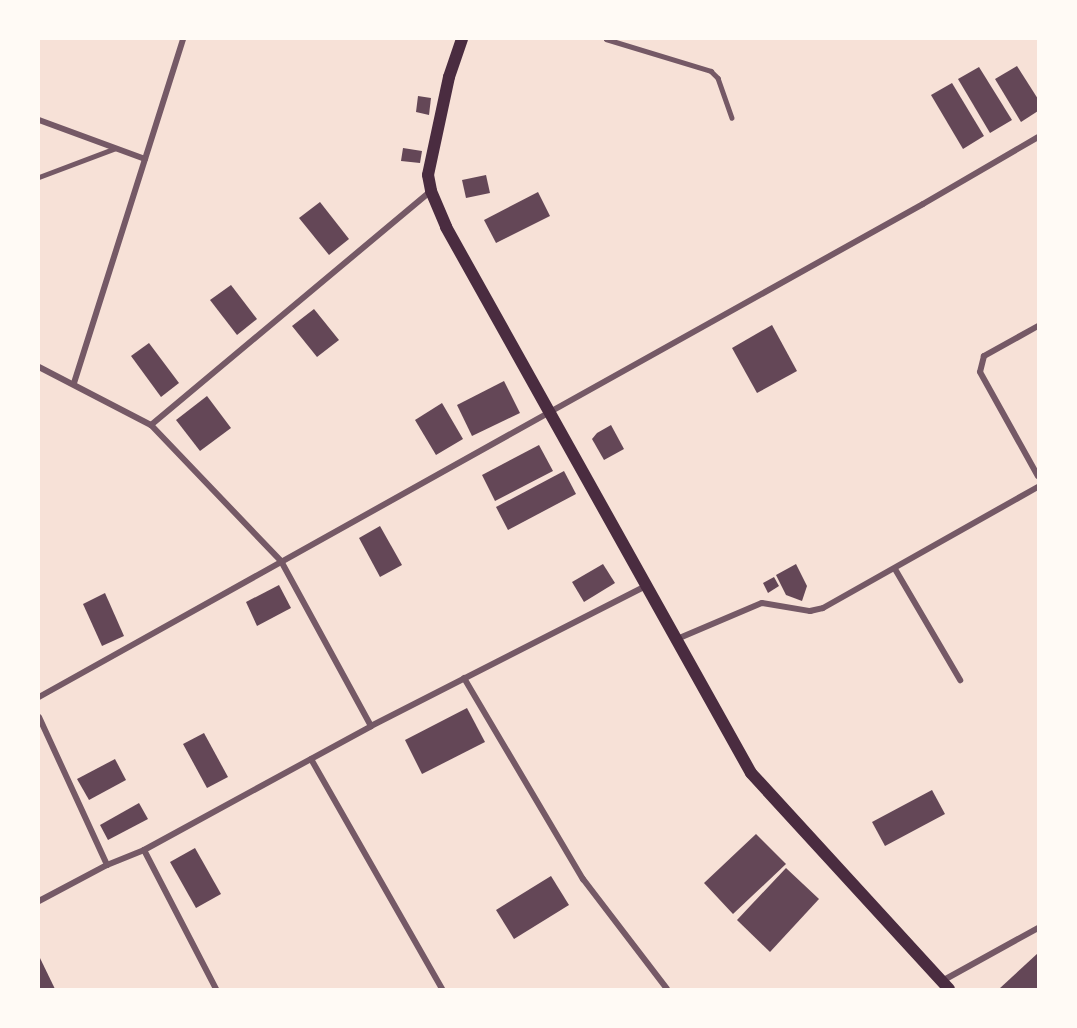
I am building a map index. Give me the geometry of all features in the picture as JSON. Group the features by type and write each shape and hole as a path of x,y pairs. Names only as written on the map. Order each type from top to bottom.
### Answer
{"main road":[{"path":"462,39 449,77 428,175 431,191 446,227 751,773 946,985"}],"street":[{"path":"74,383 183,39"},
{"path":"39,120 145,159"},
{"path":"39,697 923,204 1038,137"},
{"path":"151,424 431,191"},
{"path":"1038,326 984,356 980,372 1038,476"},
{"path":"39,367 151,424 281,561 371,726"},
{"path":"677,639 762,603 810,611 824,608 1038,487"},
{"path":"895,568 960,680"},
{"path":"39,901 107,865 144,849 371,726 646,586"},
{"path":"464,678 582,879 667,989"},
{"path":"39,717 107,865"},
{"path":"311,759 442,989"},
{"path":"144,849 216,989"},
{"path":"946,985 1038,928"}],"lane":[{"path":"606,39 711,71 718,78 732,118"},
{"path":"39,177 116,148"}],"building":[{"path":"1017,66 1038,99 1038,111 1021,122 995,79"},
{"path":"979,67 1012,120 990,133 958,79"},
{"path":"952,83 984,136 963,149 931,95"},
{"path":"418,96 431,98 429,115 416,112"},
{"path":"403,148 422,151 420,163 401,161"},
{"path":"486,175 490,193 466,198 462,180"},
{"path":"538,192 550,216 496,243 484,220"},
{"path":"320,202 349,239 329,255 299,218"},
{"path":"231,285 257,319 237,335 210,300"},
{"path":"314,309 339,340 317,357 292,326"},
{"path":"772,325 797,371 757,393 732,348"},
{"path":"149,343 179,383 161,397 131,356"},
{"path":"504,381 520,413 472,436 457,405"},
{"path":"207,396 231,428 200,451 176,420"},
{"path":"442,403 463,439 436,455 415,420"},
{"path":"611,425 624,449 604,460 592,439 597,433"},
{"path":"539,445 553,471 495,501 482,475"},
{"path":"564,471 576,494 508,530 496,507"},
{"path":"380,526 402,565 380,577 359,538"},
{"path":"603,564 615,583 584,602 572,582"},
{"path":"796,564 807,586 802,601 786,595 776,575"},
{"path":"774,577 779,586 768,593 763,583"},
{"path":"279,585 291,608 257,626 246,602"},
{"path":"105,593 124,636 102,646 83,604"},
{"path":"467,708 485,742 422,774 405,740"},
{"path":"204,733 228,777 207,788 183,744"},
{"path":"115,759 126,780 89,800 77,779"},
{"path":"932,790 945,814 885,846 872,822"},
{"path":"139,803 148,819 108,840 100,825"},
{"path":"756,834 786,864 733,914 704,883"},
{"path":"195,848 221,894 196,908 170,862"},
{"path":"786,868 819,899 770,952 737,920"},
{"path":"551,876 569,905 514,939 496,910"},
{"path":"1038,953 1038,989 999,989"},
{"path":"39,956 55,989 39,989"}]}
